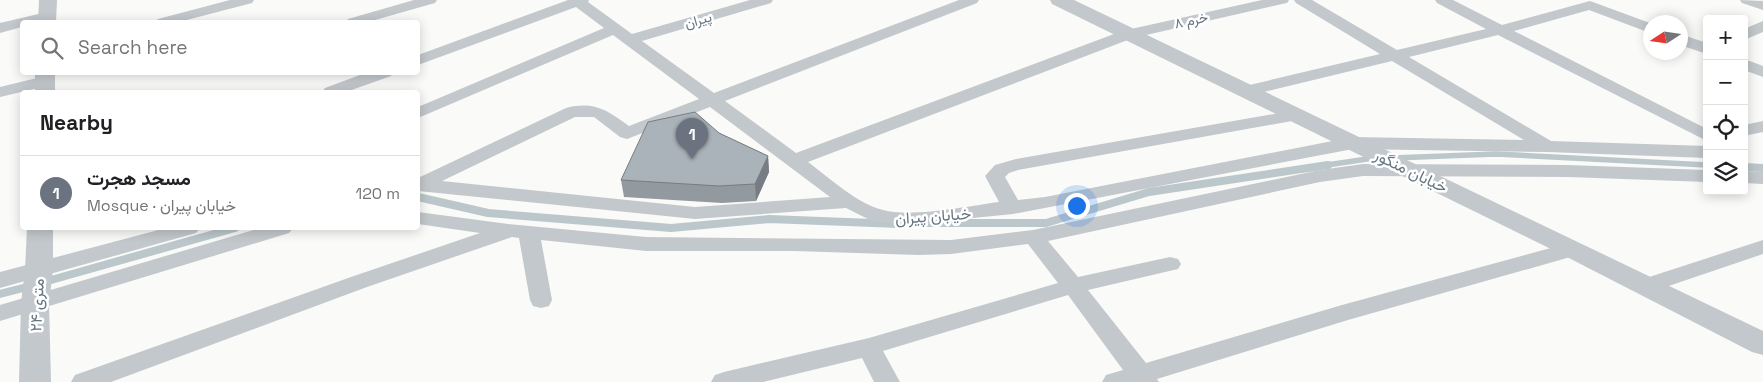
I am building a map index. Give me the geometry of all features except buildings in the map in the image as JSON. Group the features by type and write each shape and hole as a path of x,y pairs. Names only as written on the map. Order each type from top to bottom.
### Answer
{"street":[{"path":"172,20 247,0"},
{"path":"360,20 430,0"},
{"path":"420,59 579,0"},
{"name":"خیابان پیران","path":"579,0 621,35 713,100 850,202 877,217 913,220 1014,208 1353,143 1546,146 1703,152"},
{"name":"پیران","path":"420,111 621,35 766,0"},
{"path":"420,183 572,112 598,112 626,133 972,0"},
{"name":"خیابان منگور","path":"1059,0 1763,344"},
{"name":"خرم ۸","path":"794,161 1128,34 1282,0"},
{"path":"1301,0 1546,146"},
{"path":"1442,0 1703,134"},
{"path":"1747,0 1763,6"},
{"path":"1247,91 1500,30 1585,2 1643,25"},
{"path":"0,28 48,8"},
{"path":"1748,33 1763,26"},
{"path":"1688,42 1703,48"},
{"path":"1748,66 1763,72"},
{"path":"336,90 377,75"},
{"path":"0,92 45,82"},
{"path":"1014,208 998,184 995,176 1002,169 1026,163 1297,115"},
{"path":"1748,130 1763,126"},
{"path":"420,218 646,244 794,244 919,248 996,243 1033,237 1320,176 1363,170 1568,171 1703,176"},
{"path":"1748,178 1763,178"},
{"path":"420,184 695,213 850,202"},
{"name":"۲۴ متری","path":"35,382 36,303 40,230"},
{"path":"0,280 176,230"},
{"path":"0,313 275,230"},
{"path":"520,231 541,300"},
{"path":"84,382 359,282 520,231"},
{"path":"1033,237 1142,378"},
{"path":"1646,286 1763,247"},
{"path":"1115,382 1142,378 1342,313 1573,250"},
{"path":"724,382 869,347 1072,286 1170,264"},
{"path":"869,347 887,382"}],"waterway":[{"path":"1393,158 1496,154 1703,165"},
{"path":"1320,166 1374,158"},
{"path":"910,223 1046,223 1149,192 1328,165"},
{"path":"1748,167 1763,168"},
{"path":"420,197 488,213 671,228 769,219 899,224"},
{"path":"44,282 228,230"},
{"path":"0,294 31,286"}],"place":[{"name":"مسجد هجرت","path":"692,159"}]}
